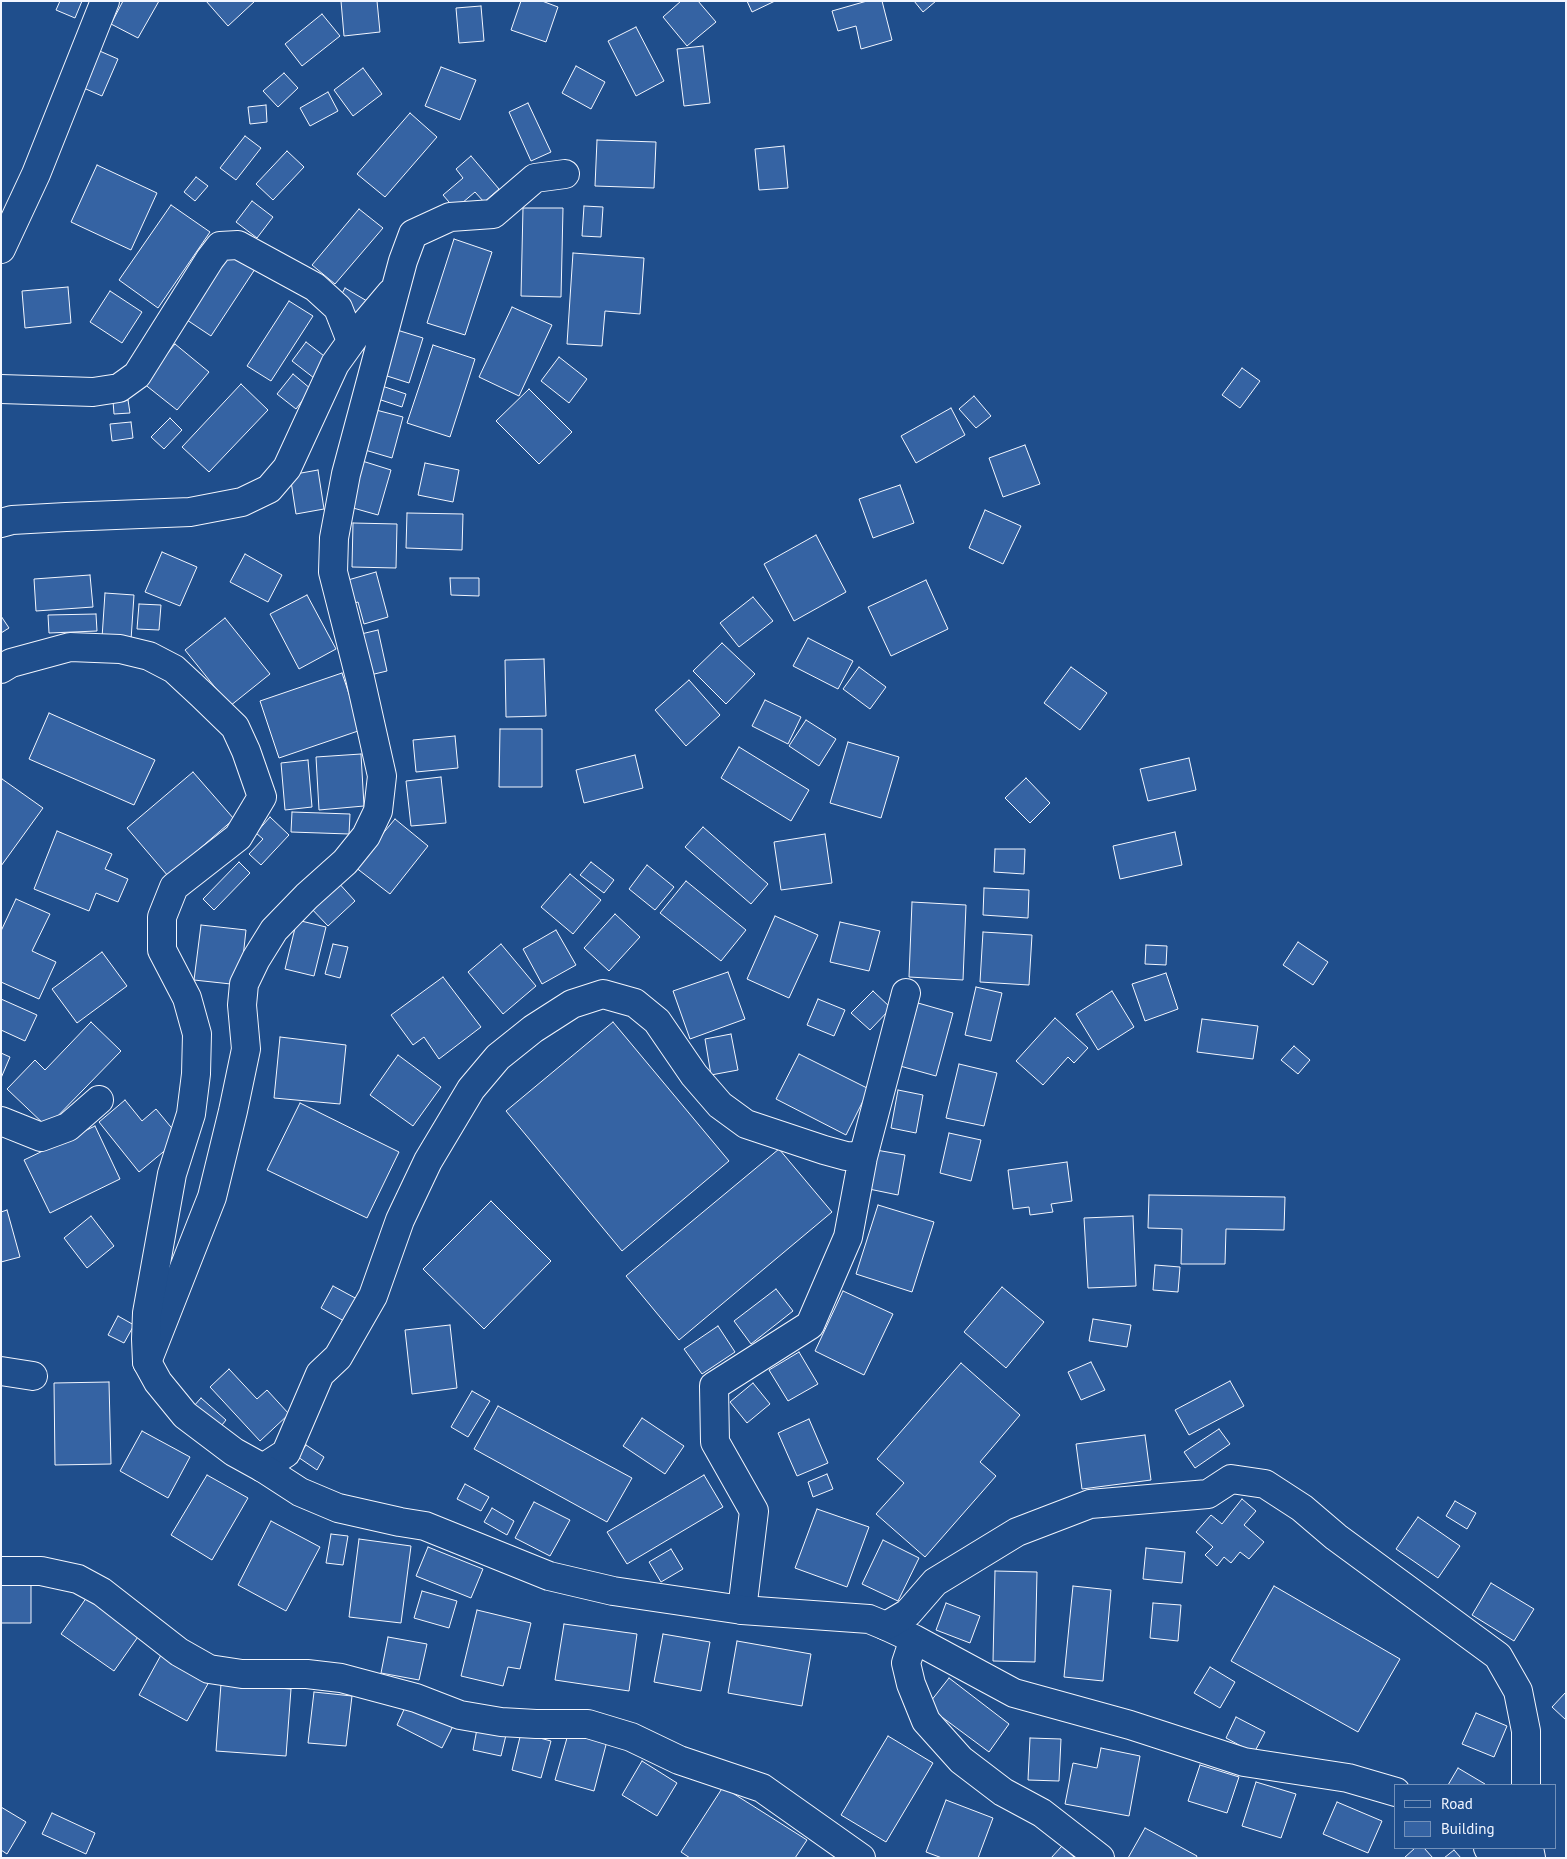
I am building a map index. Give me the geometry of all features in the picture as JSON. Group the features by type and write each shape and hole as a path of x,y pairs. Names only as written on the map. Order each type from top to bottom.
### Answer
{"street":[{"path":"1,249 36,174 105,1"},
{"path":"147,1362 212,1197 246,1049 242,1005 244,984 256,959 274,930 307,896 345,862 366,836 378,812 382,776 333,572 334,538 346,474 412,234 450,217 493,214 535,178 565,174"},
{"path":"1,390 93,392 119,388 137,375 220,246 238,245 315,287 338,308 351,341"},
{"path":"1,523 12,520 190,512 242,502 270,489 287,468 335,364 351,341 397,286"},
{"path":"1,669 11,663 70,647 120,649 149,656 174,670 235,727 262,797 238,837 174,887 162,916 162,950 187,998 197,1034 196,1074 191,1114 172,1174 147,1313 147,1362 158,1382 185,1415 234,1452 300,1492 338,1508 425,1526 549,1576 614,1592 742,1610 869,1619 914,1639 1014,1693 1130,1725 1244,1762 1348,1778 1394,1791"},
{"path":"742,1610 754,1511 715,1442 714,1386 810,1325 848,1237 863,1157 906,993"},
{"path":"263,1468 286,1453 320,1374 338,1357 373,1296 400,1220 428,1160 471,1089 498,1057 533,1029 572,1004 602,994 635,1004 658,1021 694,1075 720,1105 746,1124 824,1150 846,1156 863,1157"},
{"path":"1,1121 41,1137 68,1127 99,1100"},
{"path":"1,1371 33,1376"},
{"path":"886,1626 908,1613 935,1582 1017,1532 1090,1504 1208,1494 1231,1479 1265,1484 1302,1508 1336,1537 1498,1656 1518,1691 1526,1731 1526,1784"},
{"path":"1,1570 41,1571 78,1579 102,1592 179,1652 209,1668 242,1674 307,1674 341,1678 416,1698 460,1716 501,1722 588,1724 631,1737 679,1760 762,1788 861,1858"},
{"path":"914,1639 906,1664 911,1684 926,1721 961,1760 1003,1792 1042,1813 1100,1858"},
{"path":"1490,1849 1505,1858"}],"building":[{"path":"60,1 82,1 75,18 56,10"},
{"path":"123,1 159,1 138,38 111,24"},
{"path":"206,1 255,1 228,26"},
{"path":"341,1 377,1 380,32 344,36"},
{"path":"521,1 542,1 558,7 546,42 511,30"},
{"path":"681,1 698,1 716,22 687,46 663,17"},
{"path":"747,1 775,1 752,12"},
{"path":"867,1 882,1 892,40 861,49 856,26 838,31 832,11"},
{"path":"914,1 936,1 923,12"},
{"path":"481,6 484,41 459,43 456,8"},
{"path":"322,14 340,36 302,66 285,44"},
{"path":"636,27 664,81 636,96 608,41"},
{"path":"703,46 710,103 684,106 677,49"},
{"path":"95,49 118,59 102,96 79,86"},
{"path":"576,66 605,82 591,109 562,93"},
{"path":"441,67 476,80 460,120 425,106"},
{"path":"363,68 382,94 353,116 334,90"},
{"path":"284,73 298,88 278,107 263,91"},
{"path":"328,92 338,111 310,126 300,108"},
{"path":"528,103 551,152 531,161 509,112"},
{"path":"266,105 267,122 250,124 248,107"},
{"path":"410,113 437,137 385,197 357,174"},
{"path":"245,136 261,148 236,180 220,168"},
{"path":"597,140 656,142 654,188 595,186"},
{"path":"784,146 788,188 759,190 755,149"},
{"path":"287,151 304,167 273,200 256,184"},
{"path":"471,156 499,189 484,202 475,192 455,209 443,195 463,178 456,169"},
{"path":"97,165 157,193 131,250 71,222"},
{"path":"196,177 208,186 195,201 184,192"},
{"path":"252,201 273,217 257,238 236,222"},
{"path":"171,205 210,232 158,308 119,280"},
{"path":"584,206 603,207 601,237 582,236"},
{"path":"523,208 563,208 561,297 521,296"},
{"path":"359,209 383,228 335,284 312,265"},
{"path":"454,239 492,252 465,335 427,323"},
{"path":"226,246 257,266 211,336 181,316"},
{"path":"573,253 644,258 640,314 605,311 602,346 567,344"},
{"path":"68,287 71,323 25,328 22,291"},
{"path":"345,288 367,301 359,315 337,303"},
{"path":"110,291 142,312 122,343 90,322"},
{"path":"289,301 313,316 271,381 247,366"},
{"path":"512,307 552,325 519,396 479,377"},
{"path":"397,330 423,338 409,383 384,375"},
{"path":"306,342 328,359 314,378 292,361"},
{"path":"175,344 209,372 177,410 143,383"},
{"path":"433,345 475,359 450,437 407,423"},
{"path":"559,357 587,379 569,403 541,381"},
{"path":"1242,368 1260,381 1240,408 1222,395"},
{"path":"293,374 311,389 296,409 277,394"},
{"path":"241,384 268,410 209,472 182,447"},
{"path":"379,385 406,394 402,407 375,398"},
{"path":"529,389 572,432 539,464 496,421"},
{"path":"974,396 991,416 976,428 959,409"},
{"path":"128,400 130,413 114,414 113,401"},
{"path":"951,408 965,435 916,463 901,436"},
{"path":"376,410 403,417 392,458 365,450"},
{"path":"170,418 182,430 164,449 151,437"},
{"path":"131,422 133,438 112,441 110,424"},
{"path":"1025,445 1040,484 1003,497 989,458"},
{"path":"359,460 391,470 378,515 346,506"},
{"path":"425,463 459,470 453,502 418,495"},
{"path":"318,470 324,509 296,514 290,475"},
{"path":"900,485 914,523 873,538 859,499"},
{"path":"985,510 1021,526 1003,564 969,548"},
{"path":"407,513 463,514 462,550 406,548"},
{"path":"353,523 397,524 396,568 352,567"},
{"path":"816,535 846,592 794,621 764,564"},
{"path":"162,552 197,567 180,606 145,592"},
{"path":"245,554 282,575 268,602 230,582"},
{"path":"376,572 388,617 364,624 358,602 347,605 341,582"},
{"path":"90,575 93,607 36,611 34,579"},
{"path":"450,578 479,578 479,596 451,595"},
{"path":"926,580 948,629 891,656 868,607"},
{"path":"105,593 134,595 131,640 102,638"},
{"path":"307,595 336,649 299,669 270,614"},
{"path":"753,597 773,621 739,647 720,623"},
{"path":"139,604 161,605 159,630 137,629"},
{"path":"96,614 97,631 49,633 48,615"},
{"path":"1,616 9,628 1,633"},
{"path":"225,618 270,674 230,706 185,650"},
{"path":"378,630 387,671 366,676 357,635"},
{"path":"808,638 853,661 838,689 793,666"},
{"path":"722,643 755,674 726,704 693,671"},
{"path":"544,659 546,716 506,717 505,660"},
{"path":"859,667 886,687 870,709 843,689"},
{"path":"1071,667 1107,693 1080,730 1044,703"},
{"path":"342,673 361,730 279,758 260,701"},
{"path":"689,680 720,715 686,746 655,710"},
{"path":"765,700 801,717 788,744 752,726"},
{"path":"49,713 155,760 134,805 29,759"},
{"path":"806,720 836,739 819,766 789,746"},
{"path":"500,729 542,729 542,787 499,787"},
{"path":"455,736 458,768 416,772 413,740"},
{"path":"848,742 899,757 881,818 830,803"},
{"path":"739,747 809,790 791,821 721,778"},
{"path":"361,754 364,806 319,810 316,757"},
{"path":"635,755 643,788 584,803 576,770"},
{"path":"1189,758 1196,790 1148,801 1140,769"},
{"path":"308,760 312,807 285,810 281,763"},
{"path":"193,772 234,819 168,876 127,828"},
{"path":"441,777 446,823 411,826 406,781"},
{"path":"1026,778 1050,803 1030,823 1005,798"},
{"path":"2,779 43,808 1,866 1,781"},
{"path":"292,812 350,814 349,834 291,832"},
{"path":"270,817 289,835 261,865 249,854 263,839 256,833"},
{"path":"395,819 428,846 390,894 355,867"},
{"path":"703,827 768,884 751,904 685,847"},
{"path":"57,831 112,854 105,869 128,879 118,902 96,893 89,911 34,889"},
{"path":"1175,832 1182,865 1120,879 1113,846"},
{"path":"825,834 832,883 781,890 774,842"},
{"path":"995,849 1025,849 1024,874 994,872"},
{"path":"239,862 250,873 214,910 203,899"},
{"path":"591,862 614,880 604,893 580,875"},
{"path":"647,865 674,887 655,910 629,889"},
{"path":"570,874 601,900 573,934 541,907"},
{"path":"336,880 355,901 328,926 309,906"},
{"path":"686,881 746,930 721,961 660,913"},
{"path":"984,888 1029,890 1028,918 983,915"},
{"path":"16,899 50,914 32,951 56,962 39,999 1,982 1,931"},
{"path":"912,902 966,905 963,980 909,977"},
{"path":"615,914 640,937 609,971 584,948"},
{"path":"775,916 818,935 789,998 747,979"},
{"path":"297,920 326,927 314,976 285,969"},
{"path":"840,922 880,931 869,971 830,962"},
{"path":"201,925 246,930 240,985 194,980"},
{"path":"556,930 576,965 542,984 523,949"},
{"path":"983,932 1032,935 1029,985 980,982"},
{"path":"1298,942 1328,962 1313,985 1283,965"},
{"path":"333,944 348,947 340,978 325,974"},
{"path":"501,944 536,986 503,1014 468,972"},
{"path":"1146,945 1167,946 1166,965 1145,964"},
{"path":"102,952 127,986 77,1023 52,989"},
{"path":"728,972 745,1019 690,1039 673,991"},
{"path":"1166,973 1178,1009 1145,1021 1132,984"},
{"path":"443,977 481,1027 439,1059 424,1037 413,1045 391,1015"},
{"path":"976,987 1002,993 991,1041 965,1035"},
{"path":"873,991 891,1008 870,1030 851,1013"},
{"path":"1112,991 1134,1027 1098,1050 1076,1014"},
{"path":"1,999 37,1015 25,1041 1,1030"},
{"path":"818,999 845,1010 834,1036 807,1025"},
{"path":"918,1003 953,1013 936,1076 900,1066"},
{"path":"1055,1018 1088,1048 1074,1063 1068,1057 1043,1085 1016,1061"},
{"path":"1202,1019 1258,1026 1253,1059 1197,1052"},
{"path":"91,1022 121,1051 47,1127 7,1089 35,1060 45,1070"},
{"path":"613,1022 729,1161 622,1251 506,1111"},
{"path":"731,1034 738,1070 711,1075 705,1039"},
{"path":"280,1037 346,1045 340,1104 274,1098"},
{"path":"1294,1046 1310,1060 1298,1074 1281,1060"},
{"path":"1,1053 10,1057 1,1078"},
{"path":"799,1054 869,1089 846,1135 776,1099"},
{"path":"398,1055 441,1087 413,1126 370,1095"},
{"path":"959,1064 997,1073 984,1126 946,1118"},
{"path":"898,1090 923,1095 916,1133 891,1128"},
{"path":"125,1100 142,1121 156,1109 180,1138 139,1172 99,1122"},
{"path":"300,1103 399,1152 367,1218 267,1170"},
{"path":"95,1126 120,1179 50,1213 24,1160"},
{"path":"949,1133 981,1140 971,1181 940,1173"},
{"path":"779,1149 832,1212 679,1340 626,1276"},
{"path":"876,1150 905,1155 898,1195 869,1189"},
{"path":"1067,1162 1072,1201 1051,1204 1053,1212 1030,1215 1029,1207 1013,1209 1008,1170"},
{"path":"1149,1195 1285,1197 1284,1230 1226,1229 1225,1264 1181,1264 1182,1229 1148,1228"},
{"path":"491,1201 551,1261 484,1329 423,1269"},
{"path":"878,1205 934,1222 912,1292 856,1274"},
{"path":"7,1210 20,1257 1,1262 1,1212"},
{"path":"91,1216 114,1246 87,1268 64,1238"},
{"path":"1133,1216 1136,1286 1088,1288 1084,1218"},
{"path":"1155,1265 1180,1267 1178,1292 1153,1290"},
{"path":"333,1286 357,1299 344,1321 321,1308"},
{"path":"1002,1287 1044,1322 1006,1368 964,1332"},
{"path":"776,1289 793,1311 751,1344 734,1321"},
{"path":"843,1291 893,1314 864,1375 815,1351"},
{"path":"118,1316 134,1325 124,1343 108,1335"},
{"path":"1093,1319 1131,1325 1127,1347 1089,1341"},
{"path":"450,1325 457,1388 412,1394 405,1330"},
{"path":"718,1326 735,1352 702,1374 684,1349"},
{"path":"799,1352 818,1384 788,1401 769,1370"},
{"path":"1091,1362 1105,1390 1081,1400 1068,1372"},
{"path":"961,1363 1020,1415 980,1462 996,1476 925,1557 876,1514 904,1483 877,1459"},
{"path":"229,1369 257,1399 267,1390 289,1414 260,1441 210,1387"},
{"path":"1230,1381 1244,1406 1189,1435 1175,1410"},
{"path":"109,1382 111,1464 55,1465 54,1383"},
{"path":"753,1383 770,1404 747,1423 730,1402"},
{"path":"472,1391 490,1401 468,1437 451,1427"},
{"path":"201,1398 226,1420 218,1430 193,1407"},
{"path":"498,1406 632,1478 607,1522 474,1449"},
{"path":"642,1418 684,1446 665,1474 623,1446"},
{"path":"809,1419 828,1463 797,1476 778,1433"},
{"path":"1219,1429 1230,1444 1195,1468 1184,1452"},
{"path":"142,1431 190,1457 168,1498 120,1471"},
{"path":"1145,1435 1151,1480 1082,1489 1076,1444"},
{"path":"306,1445 324,1457 317,1470 298,1457"},
{"path":"827,1474 833,1489 813,1497 808,1482"},
{"path":"207,1475 248,1498 212,1560 171,1535"},
{"path":"704,1475 723,1507 627,1564 607,1532"},
{"path":"465,1484 489,1497 481,1511 457,1499"},
{"path":"1242,1499 1256,1511 1244,1525 1264,1542 1249,1559 1240,1552 1231,1563 1224,1557 1217,1566 1205,1555 1213,1547 1196,1532 1211,1515 1222,1524"},
{"path":"1455,1501 1476,1513 1467,1529 1446,1516"},
{"path":"534,1502 570,1520 550,1556 515,1538"},
{"path":"492,1508 514,1521 507,1535 484,1522"},
{"path":"817,1509 869,1527 847,1587 795,1568"},
{"path":"1418,1517 1460,1546 1438,1578 1396,1549"},
{"path":"271,1521 320,1547 286,1611 238,1585"},
{"path":"331,1534 348,1536 343,1565 326,1563"},
{"path":"359,1539 411,1546 401,1623 349,1617"},
{"path":"883,1540 919,1558 898,1601 862,1584"},
{"path":"428,1547 483,1569 471,1598 416,1576"},
{"path":"1146,1548 1185,1552 1182,1583 1143,1579"},
{"path":"671,1549 683,1569 661,1582 649,1562"},
{"path":"995,1571 1037,1572 1035,1662 993,1661"},
{"path":"31,1577 31,1623 1,1623 1,1578"},
{"path":"1491,1583 1534,1609 1514,1641 1472,1615"},
{"path":"1073,1586 1111,1590 1103,1681 1064,1677"},
{"path":"1274,1586 1400,1659 1358,1732 1231,1661"},
{"path":"422,1591 457,1601 449,1628 414,1618"},
{"path":"87,1597 140,1634 114,1671 61,1634"},
{"path":"946,1603 980,1616 970,1643 936,1630"},
{"path":"1153,1603 1181,1605 1178,1641 1150,1638"},
{"path":"477,1610 531,1623 520,1669 508,1667 503,1686 461,1676"},
{"path":"564,1624 637,1634 629,1691 555,1680"},
{"path":"663,1634 710,1642 701,1691 654,1682"},
{"path":"388,1637 427,1644 419,1680 381,1673"},
{"path":"737,1641 811,1654 802,1706 728,1693"},
{"path":"161,1655 209,1682 187,1721 139,1695"},
{"path":"1210,1667 1235,1682 1220,1708 1194,1693"},
{"path":"949,1678 1009,1724 989,1752 927,1706"},
{"path":"221,1684 291,1689 286,1756 216,1751"},
{"path":"314,1692 352,1696 346,1746 308,1743"},
{"path":"1566,1692 1566,1720 1552,1707"},
{"path":"407,1703 453,1726 442,1748 397,1725"},
{"path":"1476,1713 1507,1726 1494,1757 1462,1744"},
{"path":"1236,1717 1265,1732 1254,1753 1226,1738"},
{"path":"477,1729 506,1735 501,1756 473,1750"},
{"path":"569,1731 607,1741 594,1791 555,1780"},
{"path":"521,1733 551,1741 541,1778 512,1770"},
{"path":"888,1736 933,1763 886,1842 841,1815"},
{"path":"1030,1738 1061,1739 1059,1781 1028,1780"},
{"path":"1101,1748 1140,1756 1129,1816 1065,1804 1073,1763 1097,1768"},
{"path":"642,1761 677,1783 657,1816 622,1795"},
{"path":"1200,1765 1239,1777 1227,1813 1188,1801"},
{"path":"1458,1768 1485,1784 1449,1784"},
{"path":"1256,1782 1296,1794 1281,1838 1242,1826"},
{"path":"723,1787 807,1840 795,1858 690,1858 681,1852"},
{"path":"946,1800 993,1818 978,1858 942,1858 926,1852"},
{"path":"1337,1802 1382,1821 1368,1853 1323,1834"},
{"path":"1,1807 26,1822 7,1854 1,1850"},
{"path":"52,1813 95,1833 86,1854 42,1834"},
{"path":"1145,1828 1197,1856 1196,1858 1128,1858"},
{"path":"1062,1846 1075,1858 1051,1858"},
{"path":"1414,1849 1425,1849 1433,1858 1404,1858"},
{"path":"1454,1850 1461,1858 1444,1858"}]}
